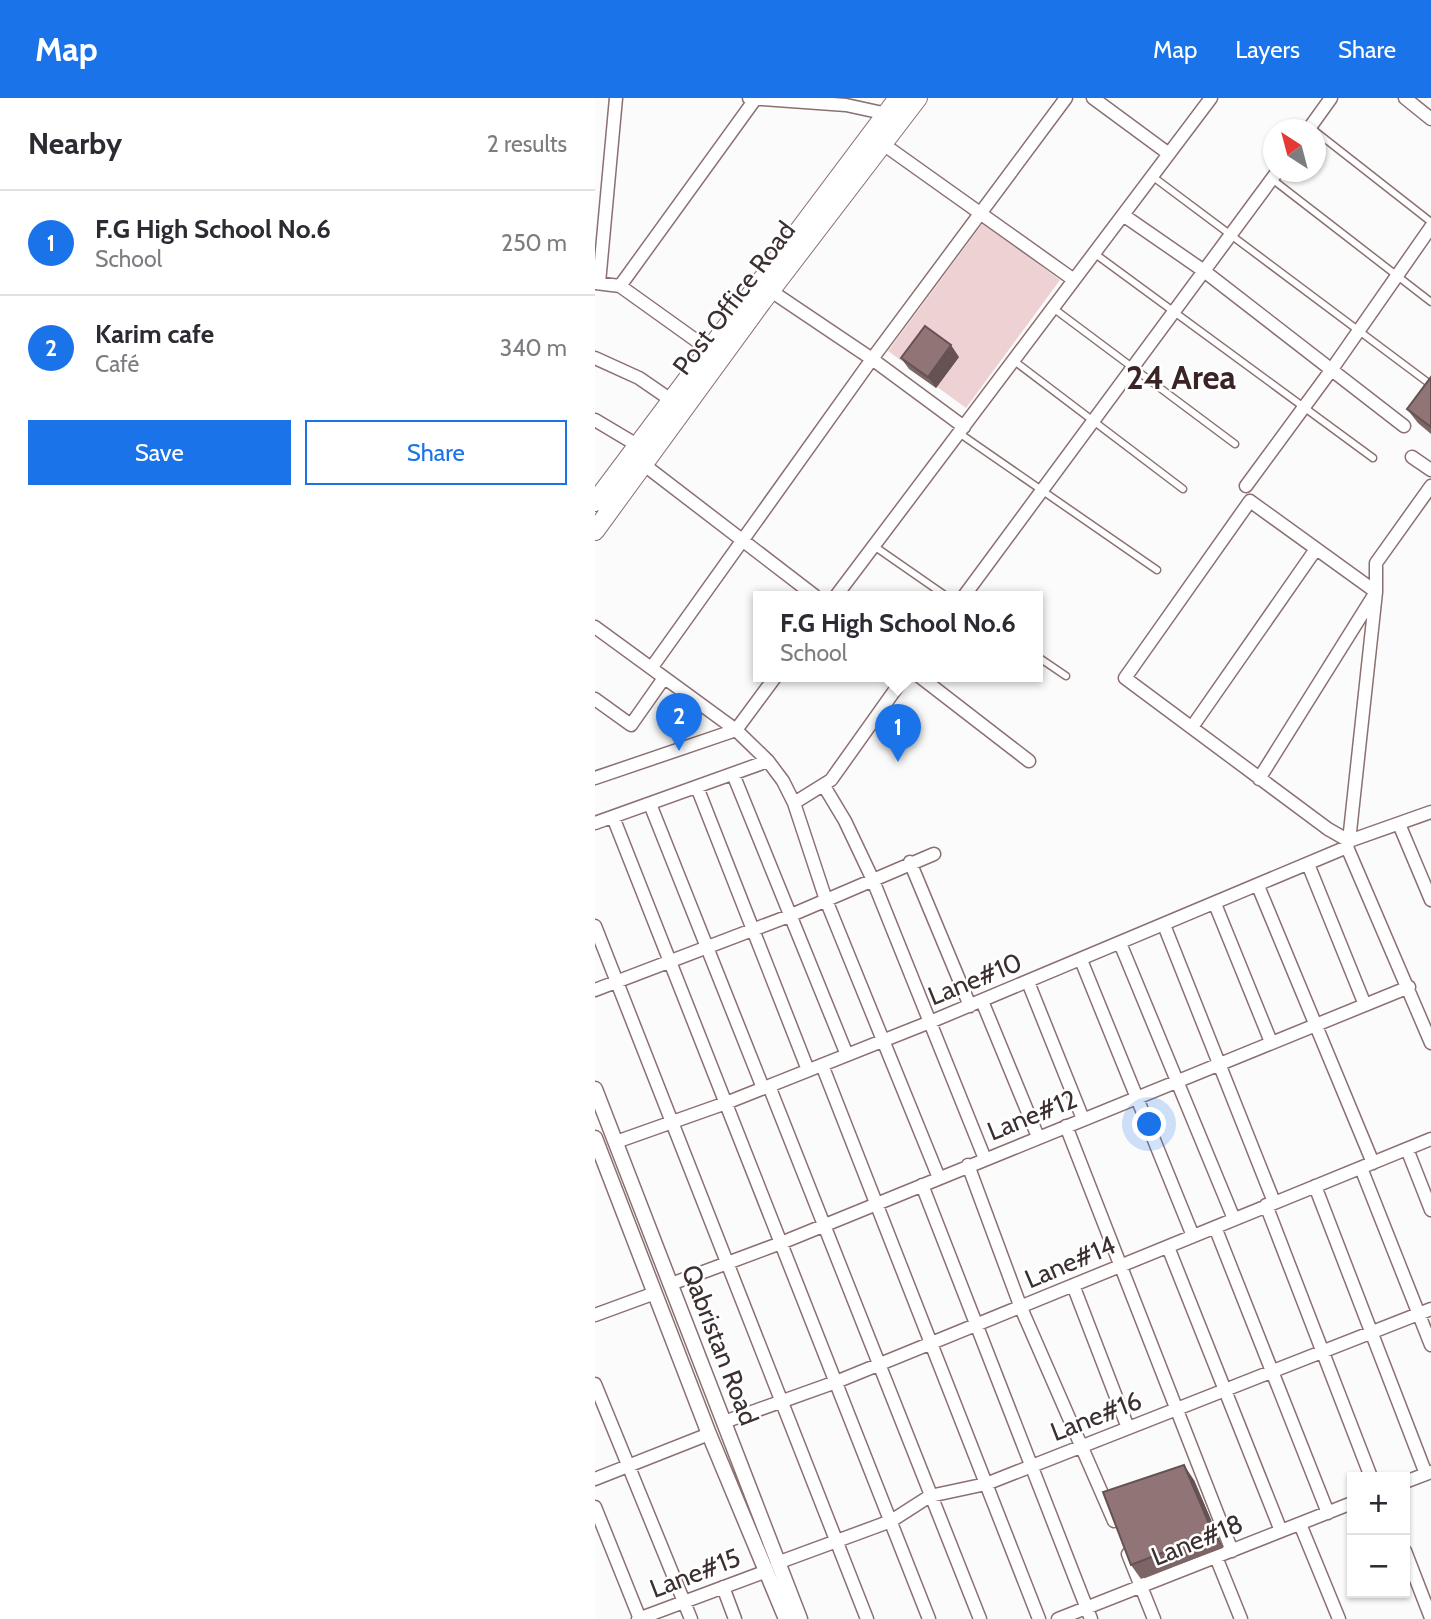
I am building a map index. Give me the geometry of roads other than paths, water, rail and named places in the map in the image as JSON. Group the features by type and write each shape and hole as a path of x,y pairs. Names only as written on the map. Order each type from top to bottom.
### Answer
{"main road":[{"name":"Post Office Road","path":"595,531 896,111 918,98"},
{"name":"Post Office Road","path":"595,502 708,349 761,296 883,144 896,111"}],"street":[{"path":"616,98 597,283 620,286 708,349"},
{"path":"749,98 846,101 896,111"},
{"path":"620,286 756,98"},
{"path":"652,667 872,359 1066,98"},
{"path":"1093,98 1169,154"},
{"path":"841,591 1211,98"},
{"path":"1318,119 1331,98"},
{"path":"1405,98 1431,119"},
{"path":"883,144 1074,280"},
{"path":"968,591 1269,182"},
{"path":"1123,215 1204,271 1404,426"},
{"path":"1245,486 1332,369 1431,225"},
{"path":"761,296 872,359 961,430"},
{"path":"595,358 639,378 671,400"},
{"path":"597,424 637,445"},
{"path":"1412,457 1431,470"},
{"path":"643,464 809,591"},
{"path":"1431,486 1376,563 1376,592 1348,844 1431,1042"},
{"path":"1348,844 1125,678 1250,501 1376,592"},
{"path":"1192,727 1316,549"},
{"path":"1259,779 1376,592"},
{"path":"595,627 736,730 768,761 783,781 794,803 826,900 881,1041 939,1178"},
{"path":"595,699 631,725 664,678"},
{"path":"595,778 736,730 772,682"},
{"path":"794,803 831,780 901,682"},
{"path":"927,682 1029,761"},
{"path":"595,821 613,817 768,761"},
{"path":"733,774 847,1055"},
{"path":"824,786 845,821 872,878 985,1159"},
{"path":"697,787 808,1070"},
{"path":"650,804 825,1225 979,1619"},
{"name":"Lane#10","path":"616,1142 726,1103 930,1022 1258,886 1348,844 1431,812"},
{"path":"613,817 929,1619"},
{"path":"1399,824 1431,900"},
{"path":"595,990 789,916 872,878 934,854"},
{"path":"910,862 1038,1137"},
{"path":"1308,864 1365,1004"},
{"path":"1258,886 1315,1024 1431,1345"},
{"path":"1215,904 1271,1042"},
{"path":"1164,925 1369,1472"},
{"path":"595,926 867,1619"},
{"path":"1120,943 1234,1219"},
{"path":"1081,960 1193,1236"},
{"path":"1028,982 1083,1119"},
{"name":"Lane#12","path":"671,1284 825,1225 1409,987"},
{"path":"822,1065 1039,1619"},
{"name":"Qabristan Road","path":"595,1089 724,1422 772,1567 786,1619"},
{"path":"1066,1126 1232,1550"},
{"name":"Qabristan Road","path":"595,1138 598,1154 639,1251 709,1434 772,1567 800,1619"},
{"name":"Lane#14","path":"724,1422 836,1382 1021,1308 1431,1139"},
{"path":"1407,1149 1431,1210"},
{"path":"968,1166 1021,1308 1083,1446 1154,1619"},
{"path":"922,1185 1089,1613"},
{"path":"1315,1186 1429,1473 1410,1480"},
{"path":"1215,1227 1328,1513"},
{"path":"639,1251 654,1247"},
{"path":"1168,1247 1281,1531"},
{"path":"1073,1285 1128,1428"},
{"path":"595,1315 655,1293"},
{"name":"Lane#16","path":"772,1567 891,1521 930,1496 986,1484 1431,1309"},
{"path":"595,1384 691,1619"},
{"path":"595,1479 709,1434"},
{"name":"Lane#18","path":"1058,1619 1089,1613 1141,1586 1347,1505"},
{"path":"595,1507 639,1619"},
{"path":"1300,1524 1339,1619"},
{"path":"1216,1557 1241,1619"},
{"path":"1410,1564 1431,1618"},
{"name":"Lane#15","path":"639,1619 772,1567"},
{"path":"723,1587 735,1619"}],"lane":[{"path":"1326,140 1431,225"},
{"path":"1152,176 1430,384"},
{"path":"1283,182 1431,302"},
{"path":"1094,253 1373,458"},
{"path":"1053,308 1235,444"},
{"path":"1013,360 1184,489"},
{"path":"961,430 1157,570"},
{"path":"874,546 939,591"},
{"path":"1043,660 1066,676"}],"place":[{"name":"Karim cafe","path":"679,751"},
{"name":"F.G High School No.6","path":"898,762"}],"district":[{"name":"24 Area","path":"1181,377"}]}
